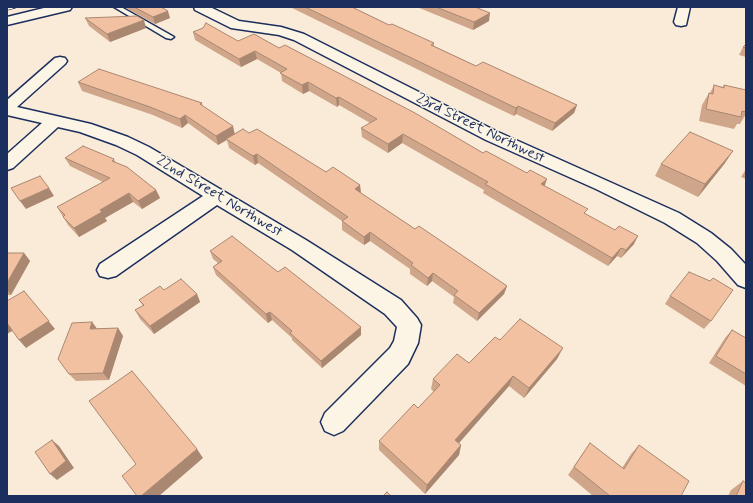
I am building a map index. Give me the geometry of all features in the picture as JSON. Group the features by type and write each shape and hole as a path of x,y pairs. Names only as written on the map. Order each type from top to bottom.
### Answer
{"street":[{"path":"7,21 65,7"},
{"name":"23rd Street Northwest","path":"200,7 236,25 281,31 305,40 492,136 666,215 704,238 746,279"},
{"path":"681,22 684,7"},
{"path":"7,109 60,61"},
{"name":"22nd Street Northwest","path":"7,109 55,120 122,141 149,155 218,195 299,245 392,307 402,316 409,325 406,343 399,356 334,422"},
{"path":"7,164 55,120"},
{"path":"108,270 218,195"}],"lane":[{"path":"117,7 168,37 171,37"}],"building":[{"path":"134,7 161,7 168,11 153,17"},
{"path":"305,7 352,7 389,25 392,24 434,43 431,45 476,66 483,62 577,105 555,123 518,106 516,108"},
{"path":"436,7 475,7 490,13 474,22"},
{"path":"137,16 144,20 107,34 85,18"},
{"path":"206,23 238,41 254,34 279,48 285,45 415,113 483,153 486,151 527,173 530,170 547,179 541,184 588,209 584,213 615,230 619,226 638,236 626,250 621,248 612,258 485,184 488,182 403,134 388,144 361,128 377,119 339,97 336,98 308,82 302,85 280,73 287,69 255,51 239,59 193,32 203,28"},
{"path":"99,69 202,103 200,104 233,126 216,136 185,115 180,119 78,82"},
{"path":"714,85 724,88 724,85 746,90 746,112 742,111 741,117 706,109 709,93 713,94"},
{"path":"243,129 249,133 257,129 326,172 333,167 360,185 355,189 415,229 419,226 507,286 479,313 454,295 458,291 433,273 428,278 411,265 413,263 370,232 364,237 342,221 348,217 257,154 253,156 226,139"},
{"path":"690,132 733,151 705,184 661,164"},
{"path":"83,146 114,159 112,161 127,167 156,190 138,201 129,193 100,210 102,212 74,228 63,217 65,215 57,207 110,178 65,158"},
{"path":"40,176 49,188 20,201 11,188"},
{"path":"232,236 278,272 285,267 361,327 321,361 290,333 292,331 270,312 266,314 213,267 222,261 210,251"},
{"path":"7,253 24,253 7,283"},
{"path":"689,272 710,281 713,278 733,290 711,321 670,296"},
{"path":"181,279 197,294 150,326 135,310 144,305 139,300 160,286 164,290"},
{"path":"24,291 49,321 19,340 7,323 7,301"},
{"path":"520,319 563,348 529,388 513,376 455,440 461,445 427,485 379,441 414,404 418,408 440,385 433,379 457,354 469,363 495,337 500,340"},
{"path":"92,322 90,329 118,328 103,373 69,374 58,359 72,323"},
{"path":"732,330 746,338 746,374 716,356"},
{"path":"132,371 197,449 141,496 137,496 122,476 136,464 89,401"},
{"path":"52,440 66,461 50,474 35,452"},
{"path":"590,443 624,469 639,445 689,481 681,496 610,496 574,467"},
{"path":"743,481 746,483 746,496 736,496"},
{"path":"387,492 391,496 383,496"}],"railway":[{"path":"7,9 15,7"}]}
